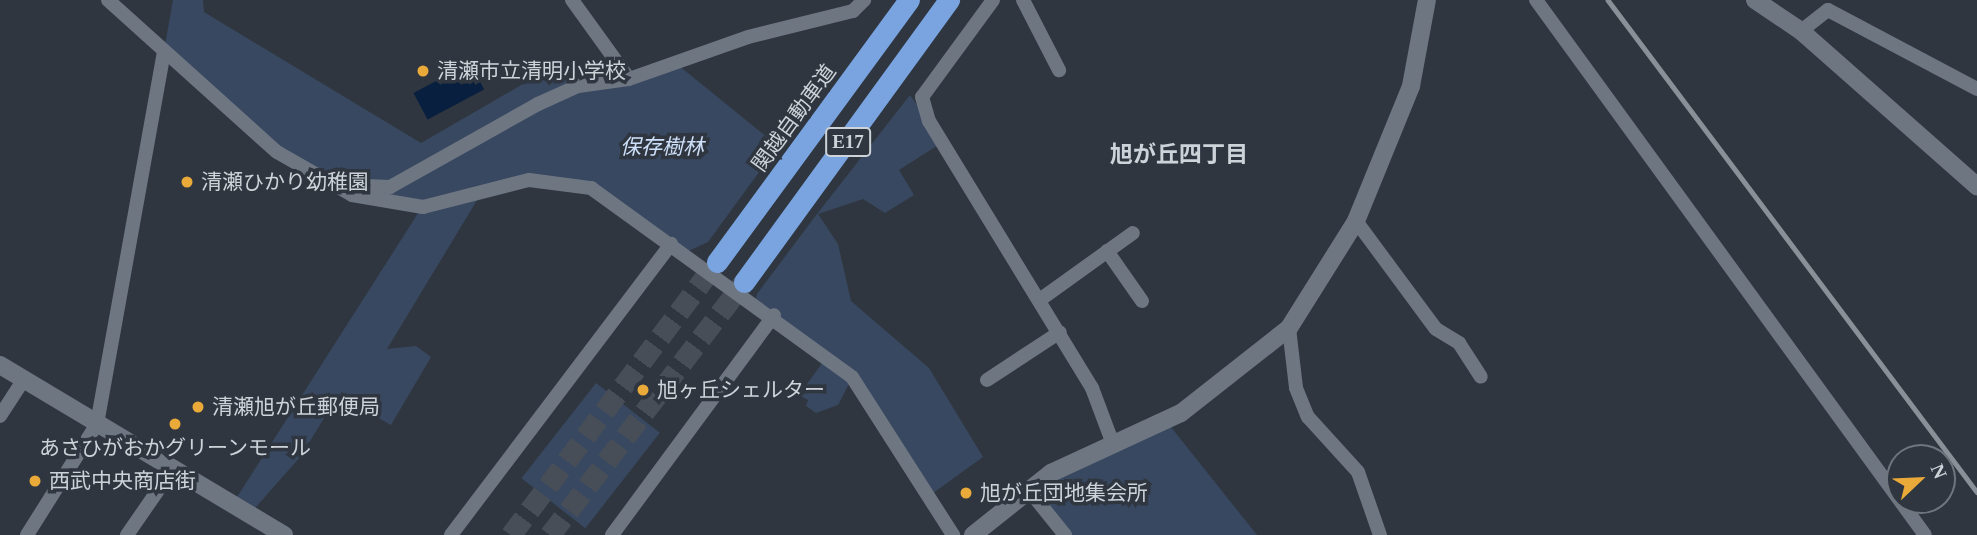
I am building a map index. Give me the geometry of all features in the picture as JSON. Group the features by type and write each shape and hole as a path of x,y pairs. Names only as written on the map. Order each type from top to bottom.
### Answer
{"highway":[{"name":"関越自動車道","path":"717,262 909,0"},
{"name":"E17","path":"744,282 949,0"}],"street":[{"path":"108,0 277,152 331,185 368,201 423,207 485,187 561,180 591,188 774,315 852,377 953,535"},
{"path":"572,0 629,79"},
{"path":"331,185 390,187 558,95 629,79 748,37 853,11 864,0"},
{"path":"993,0 922,97 929,121 1041,299 1092,388 1114,444"},
{"path":"1023,0 1059,70"},
{"path":"973,535 1028,489 1181,413 1289,328 1356,221 1411,86 1427,0"},
{"path":"1536,0 1925,535"},
{"path":"1755,0 1801,31 1977,186"},
{"path":"1801,31 1828,10 1977,89"},
{"path":"27,535 97,424 164,51"},
{"path":"1356,221 1436,329 1459,343 1481,377"},
{"path":"1041,299 1133,233"},
{"path":"451,535 671,244"},
{"path":"1107,251 1142,301"},
{"path":"612,535 774,315"},
{"path":"1289,328 1296,388 1308,417 1358,472 1380,535"},
{"path":"987,380 1060,332"},
{"path":"0,365 284,535"},
{"path":"0,416 24,379"},
{"path":"127,535 172,470"},
{"path":"1028,489 1065,535"}],"green space":[{"name":"保存樹林","path":"173,0 203,0 204,12 421,143 554,66 577,76 578,86 678,65 778,146 708,242 684,253 591,188 561,180 485,187 387,349 416,346 431,357 391,425 338,395 301,456 249,515 232,505 422,207 400,207 277,152 164,51"},
{"path":"910,95 943,142 899,170 914,195 885,213 863,199 818,214 838,244 851,301 929,368 983,457 929,496 852,378 838,405 816,413 806,406 808,400 799,395 828,355 755,302 757,294 817,214"},
{"path":"596,383 660,433 585,528 522,478"},
{"path":"1167,422 1257,535 1065,535 1028,489"}],"shaded area":[{"path":"470,63 484,89 428,120 413,93"}],"tunnel":[{"path":"511,535 717,262"},
{"path":"550,535 744,282"}],"railway":[{"path":"1608,0 1977,492"}],"place":[{"name":"清瀬市立清明小学校","path":"423,71"},
{"name":"清瀬ひかり幼稚園","path":"187,182"},
{"name":"旭ヶ丘シェルター","path":"643,390"},
{"name":"清瀬旭が丘郵便局","path":"198,407"},
{"name":"あさひがおかグリーンモール","path":"175,424"},
{"name":"西武中央商店街","path":"35,481"},
{"name":"旭が丘団地集会所","path":"966,493"}],"district":[{"name":"旭が丘四丁目","path":"1179,155"}]}
